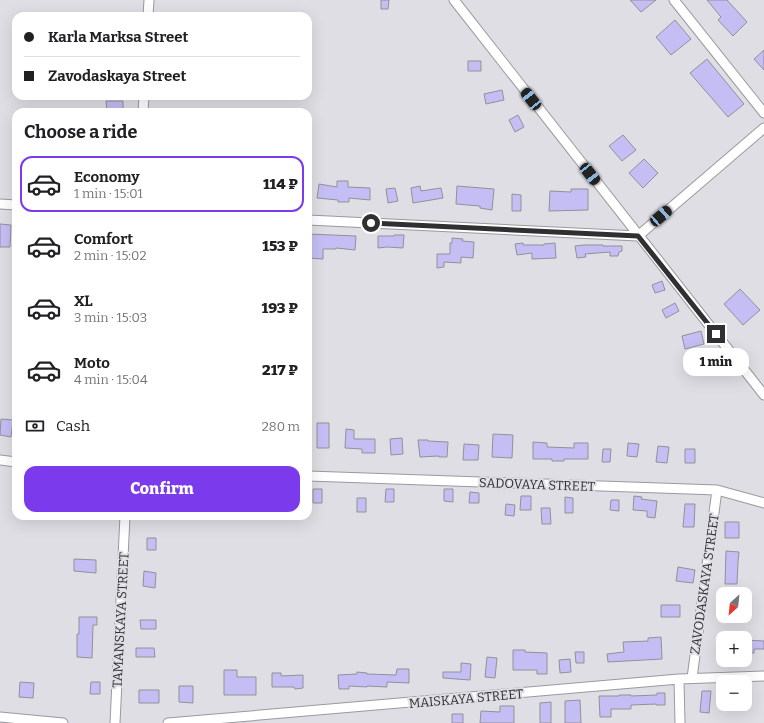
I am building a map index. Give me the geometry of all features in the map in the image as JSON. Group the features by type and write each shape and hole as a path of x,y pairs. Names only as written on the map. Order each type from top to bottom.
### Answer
{"street":[{"path":"148,12 149,0"},
{"path":"454,0 764,395"},
{"path":"674,0 764,113"},
{"path":"312,220 638,236 764,128"},
{"path":"0,204 12,205"},
{"path":"0,460 12,462"},
{"name":"SADOVAYA STREET","path":"312,476 717,490 764,504"},
{"name":"ZAVODASKAYA STREET","path":"692,678 717,490"},
{"name":"TAMANSKAYA STREET","path":"115,723 125,520"},
{"name":"MAISKAYA STREET","path":"168,723 679,679 764,676"},
{"path":"679,679 680,723"},
{"path":"0,717 63,723"}],"building":[{"path":"381,0 389,0 388,9 381,9"},
{"path":"630,0 656,0 641,12"},
{"path":"707,0 727,0 747,22 733,36 718,20 721,17"},
{"path":"675,20 691,39 671,55 656,37"},
{"path":"764,50 764,70 754,59"},
{"path":"707,59 744,104 728,117 690,73"},
{"path":"468,61 481,61 481,71 468,71"},
{"path":"502,90 504,100 486,104 484,94"},
{"path":"106,101 123,101 123,108 107,108"},
{"path":"518,115 524,127 515,132 509,120"},
{"path":"623,135 636,150 622,161 609,146"},
{"path":"644,159 658,173 643,188 629,173"},
{"path":"337,181 348,181 348,187 370,188 370,200 349,198 349,202 338,202 338,200 317,198 319,184 337,187"},
{"path":"420,186 421,191 441,188 443,198 413,203 411,188"},
{"path":"457,186 494,189 492,210 480,208 480,206 456,204"},
{"path":"395,188 398,201 388,203 386,189"},
{"path":"571,189 588,189 588,210 549,211 550,191 571,192"},
{"path":"512,194 521,195 521,211 512,211"},
{"path":"0,224 11,225 10,247 0,247"},
{"path":"312,234 356,236 355,250 336,248 323,249 323,259 312,258"},
{"path":"404,235 403,248 378,248 378,236"},
{"path":"452,238 474,242 473,258 461,257 461,263 444,262 444,267 437,268 437,254 450,254 450,243 452,243"},
{"path":"523,243 523,245 544,245 555,243 556,258 532,259 532,253 517,255 515,244"},
{"path":"575,246 622,246 622,251 619,252 618,256 610,256 610,252 585,254 586,257 577,258"},
{"path":"662,281 665,290 655,293 652,285"},
{"path":"740,289 760,310 743,325 724,304"},
{"path":"675,303 679,311 666,318 662,310"},
{"path":"701,331 704,344 685,349 682,336"},
{"path":"1,419 12,420 11,437 0,435"},
{"path":"317,423 329,423 329,448 317,448"},
{"path":"346,429 354,430 354,439 375,439 375,453 362,453 362,449 345,448"},
{"path":"493,434 513,435 512,458 492,457"},
{"path":"402,438 403,454 391,455 390,439"},
{"path":"418,440 448,442 447,457 420,457"},
{"path":"533,442 547,443 547,447 574,448 574,443 588,443 588,459 564,459 564,461 552,461 552,459 533,459"},
{"path":"628,443 639,444 637,457 627,456"},
{"path":"464,444 479,445 478,460 463,460"},
{"path":"658,446 669,447 667,463 656,462"},
{"path":"603,449 611,449 610,462 602,462"},
{"path":"685,449 695,449 695,463 685,463"},
{"path":"313,489 322,489 322,503 313,503"},
{"path":"386,489 394,489 394,502 385,502"},
{"path":"444,489 453,489 453,502 444,501"},
{"path":"470,492 479,493 479,503 469,503"},
{"path":"521,496 531,496 531,510 520,510"},
{"path":"634,496 642,497 641,499 657,501 655,518 647,517 647,511 633,510"},
{"path":"565,497 573,498 573,513 565,513"},
{"path":"357,498 366,498 366,512 357,512"},
{"path":"611,500 619,500 619,511 610,510"},
{"path":"506,504 515,505 514,516 505,515"},
{"path":"685,504 695,504 694,527 683,527"},
{"path":"541,508 550,508 551,524 542,524"},
{"path":"725,522 739,522 739,538 725,538"},
{"path":"147,538 156,538 156,550 147,550"},
{"path":"726,551 739,552 737,584 725,584"},
{"path":"74,559 96,560 96,573 74,571"},
{"path":"678,567 695,570 693,583 676,581"},
{"path":"144,571 156,573 155,588 143,586"},
{"path":"661,605 680,605 680,617 661,617"},
{"path":"79,617 97,617 97,625 93,625 92,658 77,657"},
{"path":"140,620 156,620 156,629 141,629"},
{"path":"661,637 662,659 608,662 607,654 624,652 623,642 648,641 648,638"},
{"path":"752,640 764,641 764,649 754,649 754,653 752,653"},
{"path":"136,648 154,648 155,657 136,657"},
{"path":"513,650 547,653 547,674 537,674 537,670 513,670"},
{"path":"575,652 584,652 584,663 576,663"},
{"path":"487,657 497,658 495,678 485,677"},
{"path":"570,659 571,672 560,673 559,660"},
{"path":"461,663 471,664 470,680 443,678 443,672 461,672"},
{"path":"397,669 409,669 409,683 387,682 387,687 349,686 349,689 339,689 338,675 357,674 357,672 367,674 396,675"},
{"path":"224,670 237,670 237,677 256,677 256,695 224,695"},
{"path":"272,673 281,673 281,676 303,675 303,688 295,689 294,687 272,687"},
{"path":"20,682 34,683 33,698 19,697"},
{"path":"91,682 100,682 100,694 90,694"},
{"path":"179,686 193,686 193,703 179,702"},
{"path":"139,690 159,690 159,703 139,703"},
{"path":"702,691 711,691 709,713 700,712"},
{"path":"657,693 665,693 665,705 631,705 631,709 611,709 611,717 600,717 599,696 657,695"},
{"path":"580,700 581,723 565,723 565,701"},
{"path":"551,702 551,723 540,723 540,703"},
{"path":"500,706 514,706 514,723 480,723 481,711 500,712"},
{"path":"452,714 463,714 463,723 452,723"}],"route":[{"path":"371,223 638,236 716,334"}]}
